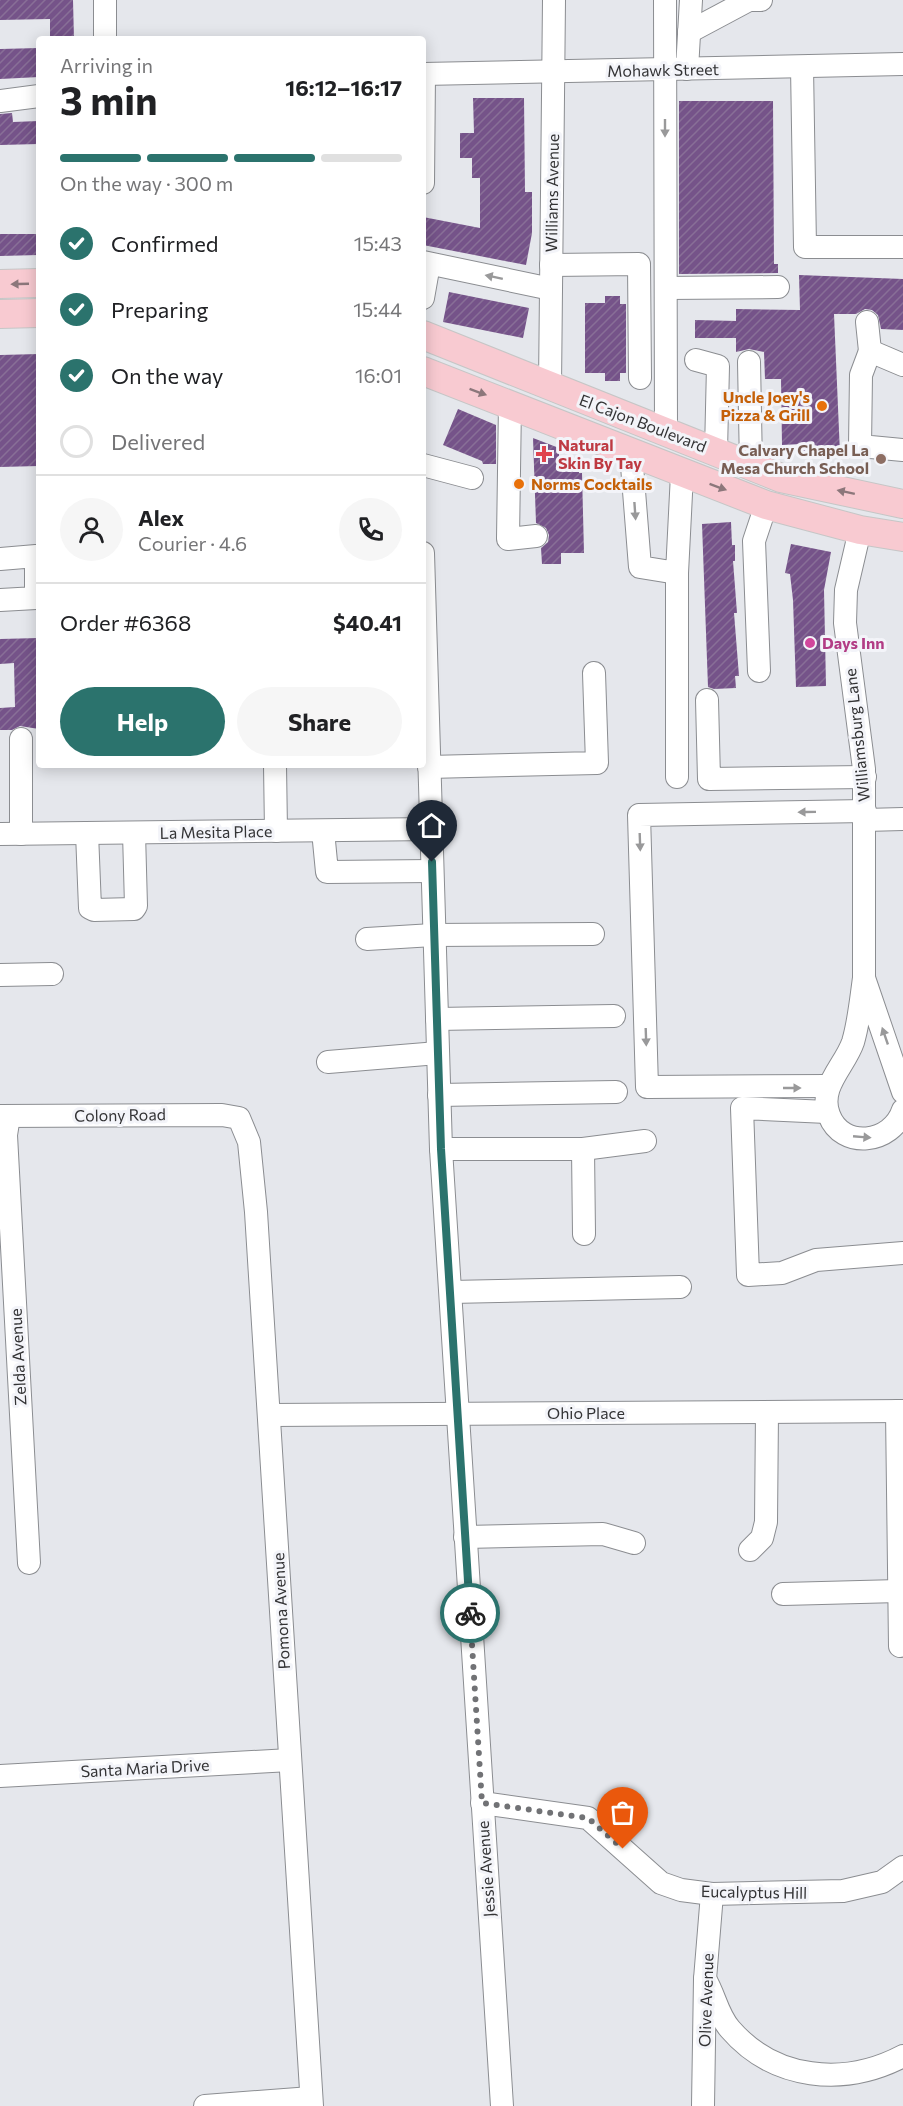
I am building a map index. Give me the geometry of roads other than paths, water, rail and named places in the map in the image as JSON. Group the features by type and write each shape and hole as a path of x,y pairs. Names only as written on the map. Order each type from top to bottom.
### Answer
{"main road":[{"path":"0,284 36,283"},
{"path":"0,314 36,313"},
{"name":"El Cajon Boulevard","path":"426,336 781,478 903,506"},
{"name":"El Cajon Boulevard","path":"426,372 766,505 860,530 903,537"},
{"path":"860,530 869,521 903,506"}],"street":[{"path":"105,0 105,36"},
{"name":"Williams Avenue","path":"550,386 554,0"},
{"path":"665,0 676,70 666,288 666,431"},
{"path":"676,70 689,32 691,0"},
{"path":"689,32 749,0 761,0"},
{"name":"Mohawk Street","path":"426,74 903,64"},
{"path":"802,67 805,247 903,247"},
{"path":"0,101 36,96"},
{"path":"426,263 551,289"},
{"path":"551,265 639,264 640,378"},
{"path":"666,288 778,287"},
{"path":"867,322 870,351 861,375 860,446 903,450"},
{"path":"870,351 903,365"},
{"path":"696,360 718,366 716,451"},
{"path":"749,362 751,466"},
{"path":"510,404 508,539 536,536"},
{"path":"631,453 640,567 677,573"},
{"path":"426,466 472,478"},
{"path":"677,777 677,573 682,474"},
{"path":"759,671 754,541 766,505"},
{"name":"Williamsburg Lane","path":"827,1112 828,1086 852,1043 864,978 865,777 844,623 846,590 860,530"},
{"path":"0,559 36,556 36,598 0,600"},
{"name":"Jessie Avenue","path":"426,660 441,1149 451,1292 456,1414 502,2106"},
{"path":"429,767 597,763 594,673"},
{"path":"707,700 709,779 865,777"},
{"path":"11,834 21,739"},
{"path":"275,768 276,831"},
{"path":"828,1086 647,1087 639,815 865,815 903,819"},
{"name":"La Mesita Place","path":"11,834 432,829"},
{"path":"323,831 327,872 432,872"},
{"path":"87,833 90,908 94,910 134,909 136,906 134,833"},
{"path":"367,939 593,934"},
{"path":"0,975 52,975"},
{"name":"Williamsburg Lane","path":"864,978 903,1092"},
{"path":"437,1019 614,1016"},
{"path":"328,1062 438,1053"},
{"path":"439,1095 616,1092"},
{"path":"903,1110 890,1130 882,1136 864,1139 845,1134 831,1120 827,1112 742,1108 748,1275 782,1273 816,1260 903,1253"},
{"name":"Colony Road","path":"5,1116 189,1114 239,1118"},
{"name":"Zelda Avenue","path":"5,1116 29,1563"},
{"name":"Pomona Avenue","path":"239,1118 249,1142 256,1203 312,2102"},
{"path":"441,1149 583,1149 645,1141"},
{"path":"583,1149 585,1233"},
{"path":"451,1292 680,1287"},
{"path":"900,1411 900,1646"},
{"name":"Ohio Place","path":"270,1415 900,1411"},
{"path":"750,1551 762,1538 766,1522 767,1412"},
{"path":"465,1537 603,1534 634,1543"},
{"path":"783,1594 899,1591"},
{"name":"Santa Maria Drive","path":"0,1776 290,1760"},
{"name":"Eucalyptus Hill","path":"482,1803 588,1818 662,1883 681,1890 712,1894 843,1891 882,1882 903,1867"},
{"name":"Olive Avenue","path":"704,2106 705,1979 712,1894"},
{"path":"705,1979 729,2028 762,2055 782,2067 806,2074 831,2075 871,2068 903,2055"},
{"path":"205,2106 312,2102"}],"place":[{"name":"Uncle Joey's Pizza & Grill","path":"822,406"},
{"name":"Natural Skin By Tay","path":"544,454"},
{"name":"Calvary Chapel La Mesa Church School","path":"881,459"},
{"name":"Norms Cocktails","path":"519,484"},
{"name":"Days Inn","path":"810,643"}]}
